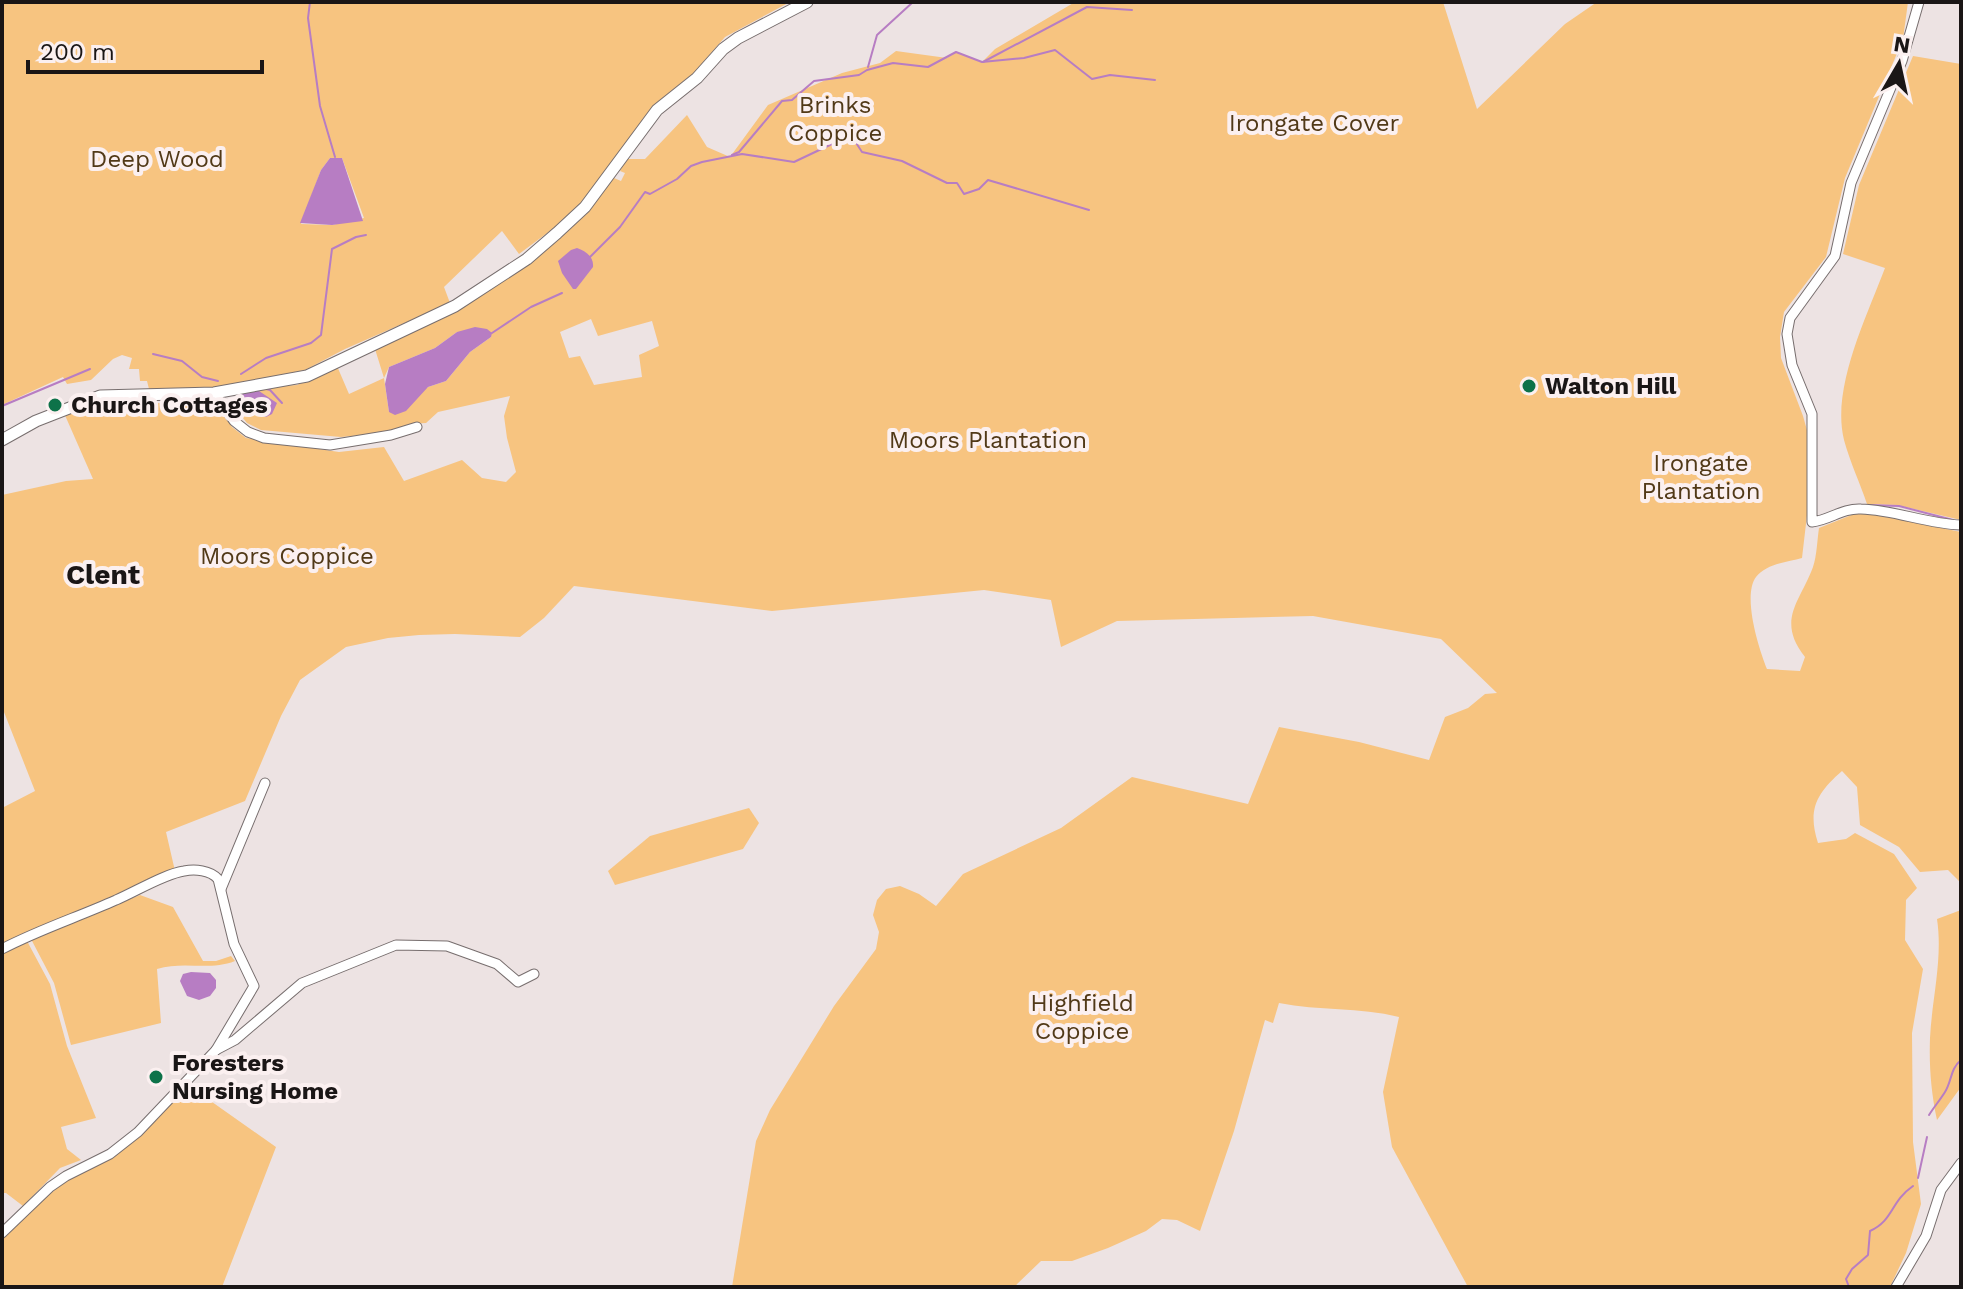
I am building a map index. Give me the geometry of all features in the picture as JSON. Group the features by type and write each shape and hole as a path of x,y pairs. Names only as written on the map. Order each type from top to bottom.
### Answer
{"street":[{"path":"2,440 36,421 100,396 214,393 307,376 455,306 527,259 585,207 657,110 697,78 713,59 738,38 807,2"},
{"path":"1919,2 1902,61 1851,183 1835,256 1790,318 1787,334 1792,365 1812,414 1812,522 1838,511 1858,508 1895,513 1936,524 1961,525"},
{"path":"214,393 234,421 248,432 264,438 330,445 391,435 417,427"},
{"path":"220,892 265,783"},
{"path":"2,949 182,871 213,873 218,879 234,944 254,986 216,1050 129,1140 50,1187 2,1233"},
{"path":"216,1050 235,1040 302,983 396,945 447,946 497,964 518,982 534,974"},
{"path":"1896,1287 1926,1236 1941,1190 1961,1163"}],"green space":[{"name":"Deep Wood","path":"2,2 790,2 725,37 589,195 562,222 519,254 502,231 444,287 450,303 305,370 214,388 150,393 147,381 140,381 139,369 129,369 132,358 122,355 113,359 91,380 67,384 63,377 2,405","holes":["330,158 342,158 364,218 332,225 301,224 321,170"]},
{"path":"1075,2 1443,2 1477,109 1565,24 1597,2 1908,2 1903,39 1845,178 1826,257 1784,312 1781,358 1814,455 1802,558 1765,569 1756,577 1751,597 1753,623 1767,669 1800,671 1805,657 1796,644 1791,621 1813,567 1819,528 1854,514 1867,513 1961,532 1961,883 1948,870 1920,872 1899,847 1860,825 1857,787 1842,771 1821,794 1814,811 1818,843 1846,839 1855,833 1894,854 1917,888 1906,900 1905,940 1923,969 1912,1033 1913,1142 1921,1204 1906,1253 1890,1287 1468,1287 1392,1147 1383,1092 1399,1017 1279,1003 1273,1023 1265,1020 1234,1131 1200,1231 1177,1220 1162,1219 1146,1231 1072,1261 1041,1261 1014,1287 732,1287 756,1141 770,1110 834,1006 876,949 879,932 873,915 877,900 886,889 900,886 936,906 963,874 1061,828 1132,777 1248,804 1279,727 1359,742 1429,760 1445,717 1468,708 1485,694 1497,693 1441,639 1313,616 1117,621 1061,647 1051,600 984,590 772,611 574,586 544,618 520,637 419,635 346,647 300,680 281,716 245,801 166,832 175,871 2,944 2,808 35,791 2,707 2,495 66,481 93,479 64,413 101,401 180,404 191,399 214,399 232,427 246,438 339,452 384,447 404,481 462,460 482,478 506,482 516,472 504,416 510,396 438,412 426,423 409,424 395,432 341,437 261,430 247,423 238,412 241,389 297,385 337,366 349,394 384,378 375,349 561,235 614,178 621,181 625,173 620,171 626,159 645,159 687,115 707,147 730,157 768,105 842,73 880,63 896,51 947,58 956,52 982,62 995,49","holes":["591,319 598,336 652,321 659,346 639,355 642,377 594,385 580,356 569,358 560,332","457,332 491,337 470,352 446,381 428,387 389,412 384,378 389,367 435,348"]},
{"path":"1913,56 1961,64 1961,520 1897,505 1867,504 1846,448 1841,420 1842,398 1853,352 1885,268 1843,254 1859,185"},
{"path":"749,808 759,823 743,849 615,885 608,871 650,836"},
{"path":"140,895 173,907 203,961 231,956 235,961 157,969 161,1023 71,1045 54,983 31,939"},
{"path":"1961,910 1961,1087 1937,1120 1930,1048 1938,964 1937,919"},
{"path":"27,941 50,984 67,1046 96,1118 61,1127 67,1149 81,1160 60,1168 23,1206 2,1193 2,954"},
{"path":"188,1085 276,1147 222,1287 2,1287 2,1239 14,1224 68,1179 102,1162"}],"shaded area":[{"path":"330,158 342,158 363,221 332,225 300,223 321,170"},
{"path":"577,248 589,255 593,267 573,289 558,261"},
{"path":"475,327 487,329 492,333 491,337 470,352 446,381 428,387 406,411 395,415 389,412 385,384 389,367 435,348 457,332"},
{"path":"259,391 277,403 272,414 266,417 252,409 243,414 238,412 241,393"},
{"path":"210,973 216,980 216,988 210,996 199,1000 187,996 180,981 183,974"}],"waterway":[{"path":"310,2 308,18 320,106 335,157"},
{"path":"868,67 877,35 913,2"},
{"path":"983,62 1087,7 1132,10"},
{"path":"732,155 739,152 782,101 792,100 814,81 859,75 893,63 928,67 956,52 982,62 1024,58 1055,50 1092,79 1110,75 1155,80"},
{"path":"590,257 620,227 645,192 650,194 677,179 691,166 742,154 794,162 851,135 862,152 902,161 947,183 957,183 964,194 979,189 988,180 1089,210"},
{"path":"241,374 266,358 311,343 321,335 332,249 366,235"},
{"path":"492,333 531,307 562,293"},
{"path":"153,354 182,361 202,377 218,381"},
{"path":"2,406 90,369"},
{"path":"266,389 282,403"},
{"path":"1868,505 1899,506 1953,520"},
{"path":"1929,1115 1961,1060"},
{"path":"1918,1178 1927,1137"},
{"path":"1849,1287 1846,1279 1868,1255 1870,1231 1884,1222 1900,1198 1913,1186"}],"place":[{"name":"Walton Hill","path":"1529,386"},
{"name":"Church Cottages","path":"55,405"},
{"name":"Foresters Nursing Home","path":"156,1077"}],"district":[{"name":"Clent","path":"103,574"}],"park label":[{"name":"Brinks Coppice","path":"835,119"},
{"name":"Irongate Cover","path":"1314,123"},
{"name":"Moors Plantation","path":"988,440"},
{"name":"Irongate Plantation","path":"1701,477"},
{"name":"Moors Coppice","path":"287,556"},
{"name":"Highfield Coppice","path":"1082,1017"}]}
